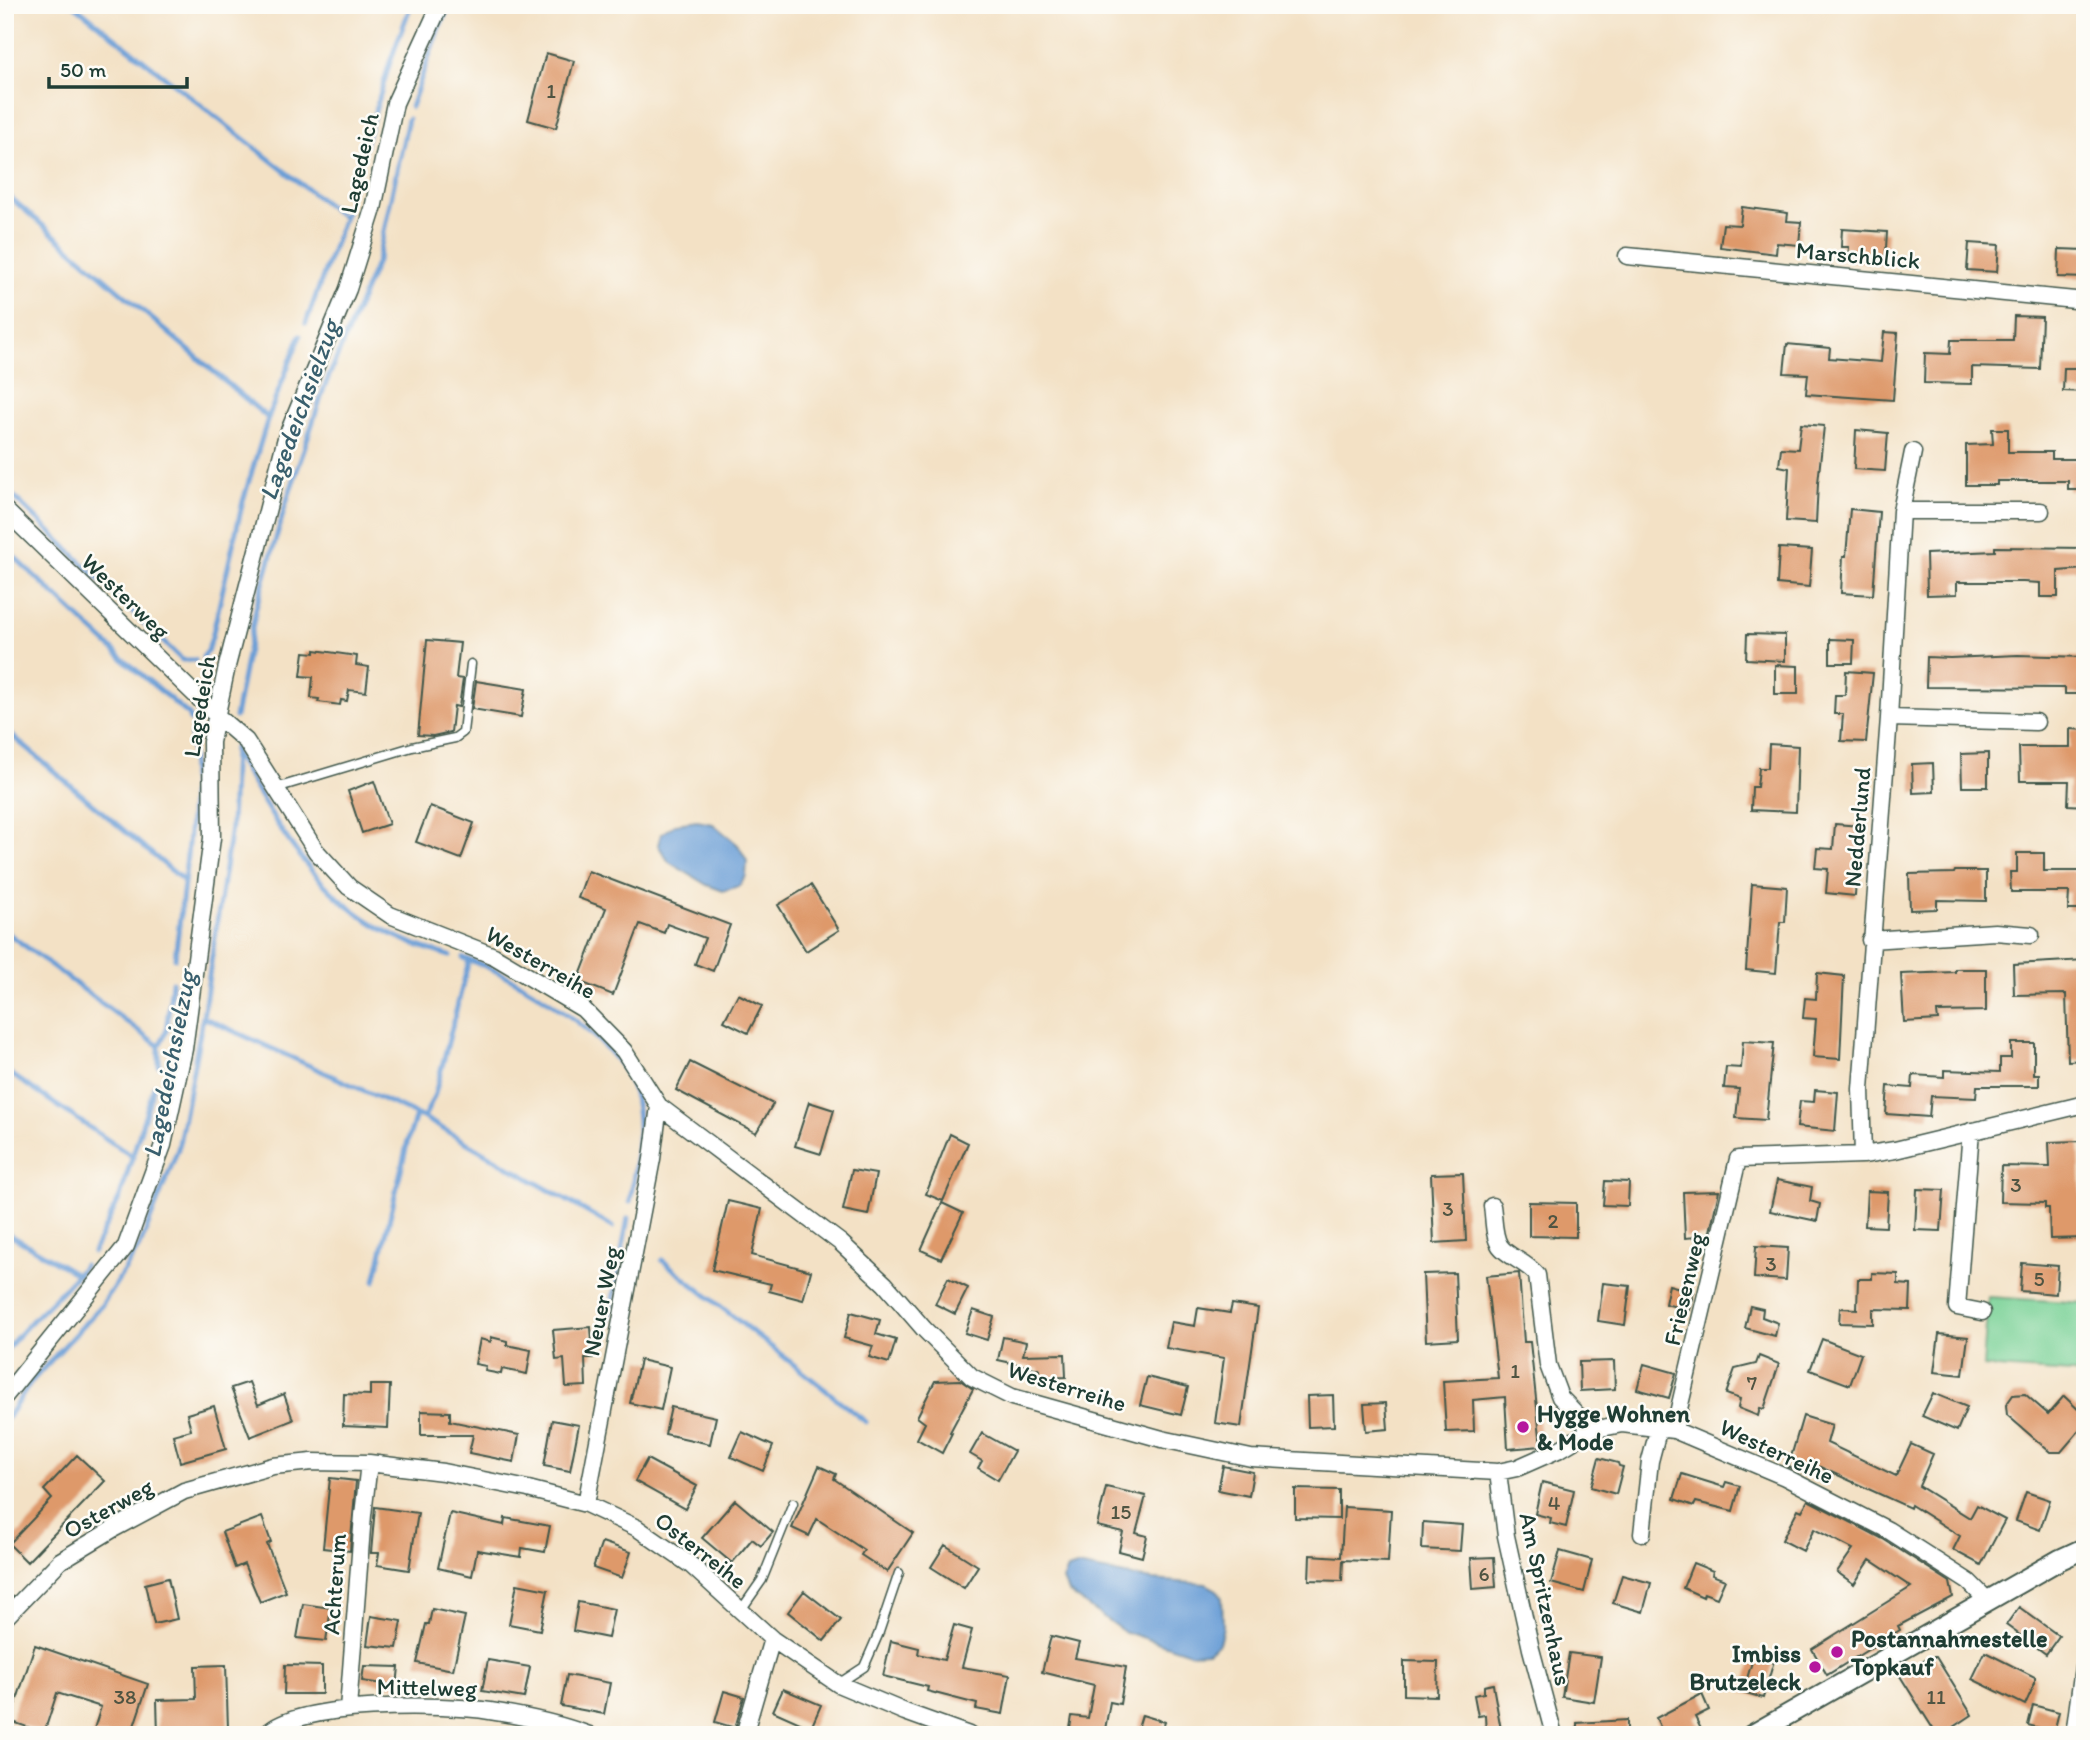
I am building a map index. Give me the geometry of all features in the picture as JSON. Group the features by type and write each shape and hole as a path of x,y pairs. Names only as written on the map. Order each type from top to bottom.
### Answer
{"street":[{"name":"Lagedeich","path":"5,1396 126,1246 163,1145 184,1049 212,838 211,742 216,715 286,438 348,289 373,208 396,103 440,5"},
{"name":"Marschblick","path":"1627,256 2085,301"},
{"name":"Nedderlund","path":"1863,1155 1861,1089 1870,940 1889,718 1901,511 1913,452"},
{"name":"Westerweg","path":"5,510 216,715"},
{"path":"1901,511 2041,511"},
{"name":"Westerreihe","path":"216,715 246,741 316,851 349,887 390,915 494,956 583,1009 624,1051 659,1106 841,1243 885,1284 924,1329 972,1377 1012,1397 1161,1439 1251,1458 1498,1472 1517,1468 1560,1449 1592,1430 1622,1424 1666,1428 1785,1477 1888,1530 1969,1582 1987,1601"},
{"path":"1889,718 2036,722"},
{"path":"1870,940 1995,932 2031,935"},
{"path":"1863,1155 1895,1150 2085,1104"},
{"name":"Neuer Weg","path":"586,1504 652,1159 659,1106"},
{"path":"1971,1130 1957,1307 1982,1312"},
{"name":"Friesenweg","path":"1643,1534 1650,1461 1666,1428 1738,1159 1863,1155"},
{"path":"1492,1206 1501,1247 1528,1264 1537,1275 1548,1365 1560,1397 1592,1430"},
{"name":"Osterreihe","path":"254,1470 312,1462 369,1463 455,1474 586,1504 637,1528 692,1566 772,1639 838,1684 969,1735"},
{"name":"Achterum","path":"348,1709 369,1463"},
{"name":"Osterweg","path":"5,1618 60,1561 184,1491 254,1470"},
{"name":"Am Spritzenhaus","path":"1498,1472 1506,1536 1531,1649 1554,1735"},
{"path":"1752,1735 2085,1548"},
{"path":"744,1735 772,1639"},
{"path":"2074,1735 2085,1652"},
{"name":"Mittelweg","path":"265,1734 274,1726 289,1720 348,1709 414,1707 488,1711 568,1727 589,1735"}],"lane":[{"path":"276,788 412,747 455,738 464,732 471,664"},
{"path":"741,1611 762,1580 793,1503"},
{"path":"838,1684 864,1667 899,1573"}],"green space":[{"path":"1988,1297 2085,1303 2085,1374 1983,1367"}],"water":[{"path":"697,821 713,824 738,845 747,861 746,876 739,886 723,891 707,885 669,862 658,845 661,834 676,824"},
{"path":"1077,1566 1152,1580 1206,1584 1217,1590 1222,1598 1223,1627 1219,1643 1208,1652 1190,1653 1123,1631 1068,1592 1063,1580 1068,1569"}],"building":[{"path":"546,53 574,61 556,128 528,120"},
{"path":"1742,207 1788,213 1787,221 1801,222 1799,245 1777,243 1776,254 1720,247 1723,224 1740,225"},
{"path":"1842,229 1887,232 1885,264 1848,261 1849,247 1841,247"},
{"path":"1969,243 1999,245 1997,272 1967,270"},
{"path":"2059,249 2085,250 2085,278 2058,277"},
{"path":"2014,316 2042,317 2040,369 1972,367 1972,384 1924,383 1925,353 1950,354 1951,340 2013,340"},
{"path":"1884,332 1898,333 1893,400 1806,394 1808,374 1784,373 1787,344 1830,348 1829,358 1881,362"},
{"path":"2064,368 2085,368 2085,392 2063,391"},
{"path":"1801,424 1824,426 1816,523 1786,521 1789,468 1779,466 1781,448 1798,449"},
{"path":"1992,429 2008,429 2008,452 2052,452 2052,459 2085,459 2085,490 2068,490 2068,481 1997,481 1997,485 1966,485 1966,445 1993,444"},
{"path":"1856,430 1888,433 1885,471 1854,469"},
{"path":"1850,509 1879,512 1873,595 1841,593"},
{"path":"1995,547 2085,548 2085,569 2058,571 2058,597 2040,597 2040,583 2023,582 1957,582 1957,594 1927,595 1926,554 1995,551"},
{"path":"1779,548 1812,550 1809,587 1777,584"},
{"path":"1747,634 1785,635 1785,661 1746,659"},
{"path":"1830,639 1854,640 1853,663 1830,663"},
{"path":"427,640 460,643 456,678 463,679 459,707 454,706 451,732 433,736 418,735"},
{"path":"315,650 357,656 356,665 369,667 366,692 349,690 347,701 341,700 340,705 318,702 319,699 311,698 313,677 301,676 304,652 315,653"},
{"path":"1927,657 2085,657 2085,694 2065,694 2065,688 1926,687"},
{"path":"1775,665 1798,666 1798,694 1775,694"},
{"path":"1846,671 1873,673 1866,742 1841,741 1843,714 1834,714 1835,695 1845,695"},
{"path":"476,681 526,689 521,717 472,709"},
{"path":"2070,729 2085,730 2085,806 2068,805 2069,781 2020,781 2019,747 2070,747"},
{"path":"1769,744 1798,746 1796,812 1751,810 1752,787 1757,787 1759,768 1768,768"},
{"path":"1988,753 1988,787 1962,787 1961,754"},
{"path":"1933,763 1934,792 1913,793 1912,764"},
{"path":"374,781 389,824 362,833 348,791"},
{"path":"430,806 474,823 461,859 416,842"},
{"path":"1835,824 1860,826 1855,896 1826,893 1828,869 1815,868 1817,848 1833,849"},
{"path":"2017,853 2044,853 2044,871 2085,871 2085,910 2068,910 2069,892 2011,892 2010,872 2017,872"},
{"path":"588,871 730,925 713,971 695,964 705,938 667,924 664,933 640,924 613,995 578,981 606,908 578,898"},
{"path":"1986,871 1986,901 1937,900 1937,909 1910,910 1909,874"},
{"path":"1752,884 1787,887 1785,922 1780,922 1776,973 1746,970"},
{"path":"811,885 839,930 806,951 778,905"},
{"path":"2085,960 2085,1060 2068,1061 2066,994 2014,995 2013,964"},
{"path":"1955,969 1986,969 1986,1011 1937,1012 1938,1020 1904,1022 1901,974 1955,972"},
{"path":"1817,973 1844,976 1840,1059 1813,1057 1816,1019 1803,1018 1805,998 1816,999"},
{"path":"738,994 762,1006 748,1033 724,1021"},
{"path":"1743,1041 1774,1043 1766,1120 1736,1118 1739,1089 1724,1088 1726,1067 1741,1068"},
{"path":"2011,1043 2034,1043 2034,1074 2039,1074 2039,1086 1977,1086 1976,1098 1931,1096 1929,1117 1886,1114 1888,1086 1912,1088 1913,1075 1944,1077 1944,1070 2000,1072 2000,1058 2011,1058"},
{"path":"690,1062 773,1104 756,1133 676,1090"},
{"path":"1815,1090 1838,1092 1835,1131 1797,1127 1800,1101 1814,1102"},
{"path":"809,1102 834,1110 821,1154 795,1146"},
{"path":"950,1134 968,1143 943,1201 926,1194"},
{"path":"2079,1141 2081,1195 2085,1195 2085,1238 2050,1239 2049,1208 2045,1208 2045,1203 2000,1202 2001,1166 2050,1167 2049,1142"},
{"path":"852,1170 876,1174 868,1215 843,1210"},
{"path":"1463,1173 1466,1241 1434,1243 1431,1174"},
{"path":"1777,1180 1812,1187 1810,1201 1820,1204 1817,1221 1770,1211"},
{"path":"1605,1181 1629,1182 1628,1206 1603,1205"},
{"path":"1917,1189 1944,1190 1941,1231 1915,1230"},
{"path":"1719,1191 1709,1236 1685,1238 1683,1192"},
{"path":"1867,1191 1888,1192 1886,1227 1865,1226"},
{"path":"728,1201 762,1209 752,1255 811,1271 803,1300 769,1291 771,1284 712,1270"},
{"path":"1529,1202 1576,1203 1576,1237 1529,1236"},
{"path":"942,1203 963,1213 941,1259 921,1250"},
{"path":"1756,1246 1788,1248 1786,1280 1754,1278"},
{"path":"2022,1263 2058,1266 2056,1294 2020,1291"},
{"path":"1455,1273 1458,1339 1426,1341 1423,1274"},
{"path":"1519,1273 1524,1342 1530,1342 1541,1446 1508,1449 1505,1397 1473,1400 1474,1431 1446,1432 1443,1381 1498,1378 1486,1276"},
{"path":"1872,1273 1898,1274 1898,1284 1911,1285 1910,1310 1873,1309 1873,1324 1839,1323 1840,1308 1857,1309 1858,1279 1872,1279"},
{"path":"948,1278 968,1288 955,1314 935,1304"},
{"path":"1603,1283 1630,1286 1625,1325 1598,1321"},
{"path":"1669,1285 1694,1292 1689,1310 1665,1304"},
{"path":"1232,1304 1258,1308 1241,1427 1215,1423 1224,1358 1166,1348 1171,1322 1195,1326 1198,1308 1230,1313"},
{"path":"1750,1306 1763,1309 1762,1317 1778,1323 1775,1336 1745,1328"},
{"path":"973,1310 994,1317 987,1340 965,1333"},
{"path":"851,1312 880,1320 876,1334 896,1340 889,1363 869,1357 873,1346 844,1338"},
{"path":"591,1327 593,1358 585,1358 586,1386 566,1387 564,1359 556,1360 553,1330"},
{"path":"1939,1334 1968,1337 1963,1375 1934,1372"},
{"path":"491,1337 507,1341 507,1345 531,1350 527,1374 502,1369 501,1374 485,1371 486,1366 475,1364 480,1339 491,1342"},
{"path":"1003,1337 1026,1342 1023,1355 1065,1354 1066,1377 1039,1378 1039,1369 998,1360"},
{"path":"1822,1339 1861,1354 1850,1385 1810,1370"},
{"path":"1759,1356 1779,1364 1764,1409 1760,1408 1758,1416 1738,1408 1740,1399 1726,1394 1735,1369 1756,1364"},
{"path":"640,1360 670,1367 661,1410 630,1403"},
{"path":"1614,1361 1615,1389 1580,1391 1579,1362"},
{"path":"1644,1364 1676,1373 1669,1398 1637,1389"},
{"path":"1147,1377 1188,1387 1181,1415 1140,1405"},
{"path":"960,1380 973,1389 942,1453 917,1439 925,1423 917,1417 935,1381"},
{"path":"249,1382 258,1405 284,1394 293,1420 250,1437 231,1388"},
{"path":"370,1385 390,1385 388,1428 343,1426 344,1394 370,1395"},
{"path":"1933,1393 1967,1407 1957,1431 1922,1416"},
{"path":"2025,1394 2048,1414 2064,1396 2085,1416 2085,1424 2061,1452 2050,1452 2007,1415 2006,1405 2013,1395"},
{"path":"1333,1395 1334,1426 1308,1427 1307,1396"},
{"path":"1386,1403 1388,1429 1366,1431 1364,1404"},
{"path":"214,1406 226,1449 180,1462 173,1435 191,1430 187,1414"},
{"path":"671,1407 716,1417 710,1444 665,1434"},
{"path":"421,1411 450,1412 450,1421 519,1435 514,1462 469,1453 473,1435 421,1435"},
{"path":"1803,1416 1832,1425 1827,1443 1896,1476 1911,1444 1933,1454 1919,1486 1970,1518 1977,1505 2005,1520 1981,1565 1953,1550 1960,1536 1911,1505 1910,1508 1820,1467 1818,1474 1788,1467"},
{"path":"552,1420 579,1425 570,1471 544,1466"},
{"path":"742,1432 773,1446 763,1471 731,1457"},
{"path":"982,1433 1014,1451 998,1480 978,1468 982,1461 970,1454"},
{"path":"77,1455 105,1481 27,1562 9,1544 52,1499 44,1490"},
{"path":"1599,1458 1623,1467 1616,1494 1591,1487"},
{"path":"647,1459 697,1486 685,1509 635,1481"},
{"path":"819,1466 836,1474 834,1479 913,1533 887,1572 861,1555 864,1550 817,1519 809,1536 792,1528"},
{"path":"1223,1466 1253,1472 1249,1496 1218,1490"},
{"path":"1682,1474 1724,1487 1726,1482 1740,1486 1733,1511 1696,1502 1694,1506 1674,1499"},
{"path":"330,1478 356,1481 350,1551 323,1548"},
{"path":"1542,1482 1574,1490 1566,1527 1550,1523 1551,1518 1535,1514"},
{"path":"1106,1487 1146,1496 1136,1533 1147,1536 1142,1557 1119,1551 1123,1532 1097,1526"},
{"path":"1295,1489 1339,1490 1339,1519 1295,1518"},
{"path":"2026,1492 2050,1500 2040,1530 2016,1521"},
{"path":"735,1500 773,1532 761,1546 752,1539 732,1563 702,1538"},
{"path":"1808,1500 1883,1539 1950,1582 1953,1597 1898,1626 1900,1630 1827,1675 1812,1649 1911,1587 1870,1560 1854,1584 1837,1572 1853,1549 1814,1529 1803,1551 1782,1540 1798,1509 1802,1511"},
{"path":"375,1507 418,1513 409,1570 377,1565 379,1553 371,1553"},
{"path":"1344,1507 1391,1510 1388,1562 1343,1560 1342,1581 1309,1580 1310,1555 1341,1557"},
{"path":"450,1513 504,1525 505,1518 550,1526 545,1552 522,1548 521,1557 477,1550 472,1576 438,1568"},
{"path":"262,1517 271,1542 267,1544 286,1592 260,1602 244,1564 235,1568 222,1532"},
{"path":"1423,1522 1462,1525 1460,1551 1422,1549"},
{"path":"602,1542 631,1552 622,1578 593,1568"},
{"path":"945,1545 978,1566 964,1588 931,1567"},
{"path":"1560,1551 1592,1560 1584,1592 1551,1583"},
{"path":"1494,1557 1496,1587 1473,1589 1471,1558"},
{"path":"1693,1563 1713,1571 1712,1575 1725,1580 1717,1598 1704,1593 1703,1597 1683,1588"},
{"path":"1622,1575 1651,1583 1643,1612 1613,1603"},
{"path":"168,1578 177,1619 154,1624 145,1584"},
{"path":"517,1584 548,1590 540,1630 509,1624"},
{"path":"804,1591 841,1620 824,1641 788,1612"},
{"path":"578,1602 614,1609 608,1638 573,1631"},
{"path":"303,1604 331,1608 326,1641 297,1638"},
{"path":"2019,1607 2059,1636 2046,1654 2006,1625"},
{"path":"432,1609 465,1616 453,1670 417,1663"},
{"path":"371,1616 402,1621 397,1648 367,1645"},
{"path":"954,1625 972,1630 962,1667 1010,1675 1003,1714 976,1709 977,1704 927,1691 928,1687 883,1676 891,1641 919,1648 918,1654 944,1660"},
{"path":"1051,1636 1079,1643 1075,1658 1126,1667 1120,1704 1110,1702 1104,1735 1069,1735 1072,1716 1088,1718 1094,1685 1042,1672"},
{"path":"35,1645 148,1684 131,1735 92,1735 101,1707 57,1693 44,1733 10,1721"},
{"path":"1985,1652 2035,1677 2025,1705 1972,1679"},
{"path":"1569,1653 1601,1657 1594,1702 1562,1697"},
{"path":"1754,1655 1774,1661 1763,1698 1743,1692"},
{"path":"1930,1657 1936,1657 1972,1715 1942,1735 1937,1735 1900,1676"},
{"path":"488,1660 530,1667 524,1698 482,1691"},
{"path":"1404,1661 1438,1662 1437,1696 1404,1695"},
{"path":"226,1665 228,1729 183,1731 183,1735 158,1735 157,1700 196,1699 195,1666"},
{"path":"285,1665 322,1666 322,1694 284,1694"},
{"path":"364,1666 399,1667 397,1686 362,1681"},
{"path":"567,1675 610,1683 604,1714 561,1706"},
{"path":"1493,1684 1502,1735 1486,1735 1485,1715 1478,1716 1474,1695 1484,1693 1484,1686"},
{"path":"783,1689 821,1705 811,1728 773,1711"},
{"path":"724,1691 744,1697 735,1728 715,1722"},
{"path":"1702,1694 1709,1710 1695,1717 1704,1735 1664,1735 1656,1718"},
{"path":"2033,1705 2059,1712 2054,1732 2028,1725"},
{"path":"1142,1715 1165,1722 1161,1735 1136,1735"},
{"path":"1627,1720 1627,1735 1577,1735 1577,1723"}],"waterway":[{"path":"74,5 344,218"},
{"path":"350,194 390,62 411,5"},
{"name":"Lagedeichsielzug","path":"411,107 450,5"},
{"name":"Lagedeichsielzug","path":"235,717 256,608 285,507 324,388 378,259 408,119"},
{"path":"5,193 268,418"},
{"path":"306,323 346,212"},
{"path":"203,657 212,637 243,501 268,418 300,336"},
{"path":"5,488 182,660 195,660"},
{"path":"5,548 123,659 189,715 190,720"},
{"path":"5,730 184,881"},
{"path":"175,958 190,819 191,736"},
{"name":"Lagedeichsielzug","path":"5,1421 31,1382 102,1305 140,1246 178,1149 203,1017 231,827 234,748"},
{"path":"234,752 275,821 319,879 374,925 409,942 450,956"},
{"path":"5,931 159,1046"},
{"path":"463,958 509,978 561,1010 607,1049 623,1070 633,1090 638,1118 638,1146 630,1202"},
{"path":"424,1118 435,1094 469,960"},
{"path":"159,1066 159,1046 166,1032 172,982"},
{"path":"203,1017 424,1118 613,1227"},
{"path":"5,1070 133,1157"},
{"path":"93,1252 120,1197 154,1086"},
{"path":"375,1281 416,1115"},
{"path":"609,1322 628,1218"},
{"path":"5,1232 78,1275"},
{"path":"662,1260 866,1422"},
{"path":"5,1353 84,1265"}],"place":[{"name":"Hygge Wohnen & Mode","path":"1523,1427"},
{"name":"Postannahmestelle Topkauf","path":"1837,1652"},
{"name":"Imbiss Brutzeleck","path":"1815,1667"}]}
